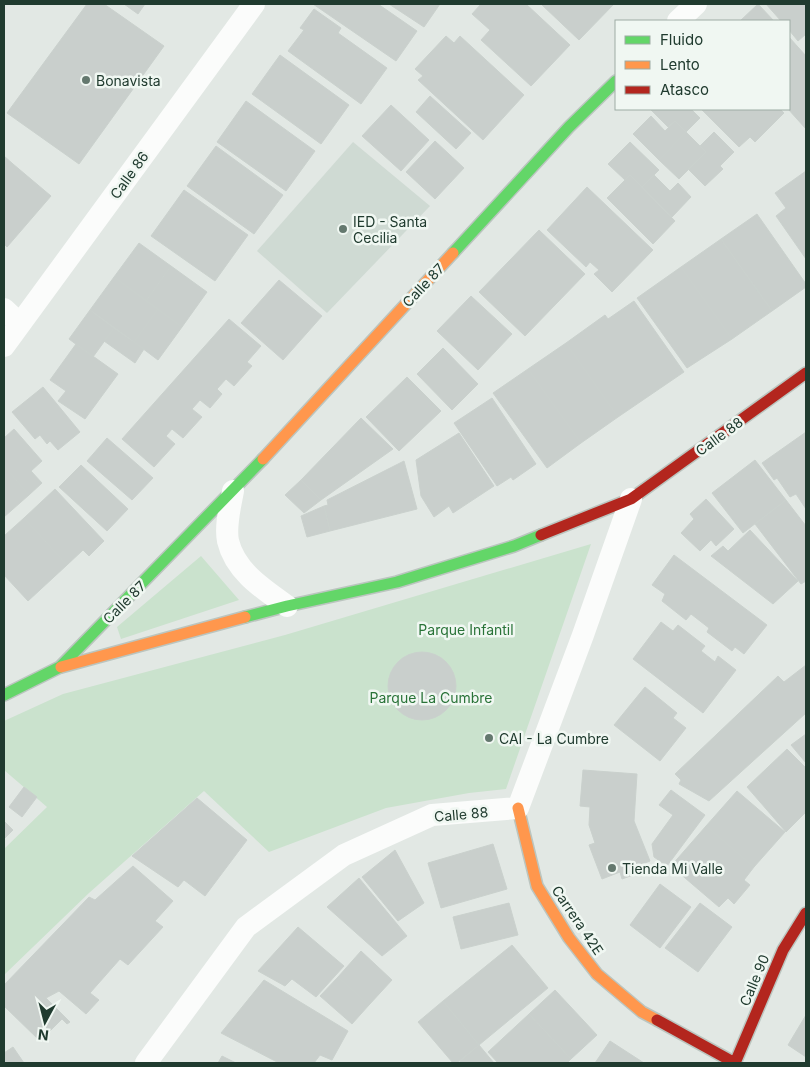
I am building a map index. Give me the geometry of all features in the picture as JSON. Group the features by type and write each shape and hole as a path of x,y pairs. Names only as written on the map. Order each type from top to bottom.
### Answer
{"street":[{"name":"Calle 86","path":"4,346 254,4"},
{"path":"679,20 696,4"},
{"name":"Calle 87","path":"4,695 60,667 233,491 569,128 615,83"},
{"path":"4,309 20,324"},
{"name":"Calle 88","path":"60,667 287,606 397,582 514,546 632,499 806,374"},
{"path":"233,491 228,522 228,541 240,568 266,591 287,606"},
{"path":"518,808 632,499"},
{"name":"Calle 88","path":"146,1063 246,927 344,855 432,815 518,808"},
{"name":"Carrera 42E","path":"518,808 537,886 569,938 597,974 642,1012 735,1063"},
{"name":"Calle 90","path":"735,1063 783,950 806,913"}],"shaded area":[{"name":"IED - Santa Cecilia","path":"353,142 430,206 327,313 257,251"}],"green space":[{"name":"Parque La Cumbre","path":"591,544 506,789 469,793 386,808 269,852 204,791 89,893 4,975 4,849 47,807 4,770 4,721 63,694 285,635"},
{"path":"201,556 239,600 121,639 117,627"}],"building":[{"name":"Bonavista","path":"87,4 104,4 164,46 79,164 7,113"},
{"path":"124,4 145,4 138,14"},
{"path":"313,4 378,4 417,31 396,61"},
{"path":"389,4 440,4 424,27"},
{"path":"481,4 526,4 570,45 531,86 481,40 490,30 472,14"},
{"path":"541,4 614,4 579,40"},
{"path":"758,4 773,20 741,20"},
{"path":"766,4 806,4 806,34 798,41 790,31 790,20 780,20"},
{"path":"314,9 341,28 338,33 387,68 361,104 288,51 304,30 300,28"},
{"path":"446,36 454,43 460,36 524,95 483,140 418,80 423,76 415,69"},
{"path":"790,38 806,56 806,129 789,110"},
{"path":"280,55 349,105 321,144 252,94"},
{"path":"430,96 471,133 456,149 416,112"},
{"path":"246,101 315,151 286,191 217,142"},
{"path":"391,105 429,140 401,171 362,136"},
{"path":"651,110 692,110 700,118 686,132 675,121 668,127"},
{"path":"702,110 781,110 784,113 755,142 750,137 739,147"},
{"path":"651,116 665,131 675,121 686,132 659,160 633,134"},
{"path":"686,132 706,152 679,179 659,160"},
{"path":"714,132 734,152 720,166 723,169 705,186 688,169 706,152 700,146"},
{"path":"435,141 464,168 435,199 406,172"},
{"path":"630,142 659,170 642,187 630,175 625,180 608,164"},
{"path":"216,146 283,195 254,234 187,186"},
{"path":"4,156 13,164 4,174"},
{"path":"13,164 51,196 7,247 4,244 4,174"},
{"path":"806,171 806,259 776,216 786,208 775,193"},
{"path":"630,175 675,221 653,244 607,198"},
{"path":"654,175 670,191 678,183 691,197 672,217 642,187"},
{"path":"587,187 653,250 612,292 594,274 599,270 590,262 586,267 547,230"},
{"path":"184,190 248,235 215,281 151,236"},
{"path":"757,214 806,284 806,287 772,311 721,239"},
{"path":"539,230 585,274 525,336 479,292"},
{"path":"721,239 772,311 732,339 681,267"},
{"path":"139,243 171,266 146,301 114,277"},
{"path":"171,266 207,292 182,327 146,301"},
{"path":"681,267 732,339 687,368 637,298"},
{"path":"114,277 158,309 134,342 90,310"},
{"path":"279,280 322,316 283,360 241,323"},
{"path":"471,296 512,334 478,370 437,331"},
{"path":"634,301 684,372 618,417 566,343 605,315 608,319"},
{"path":"158,309 182,327 158,360 134,342"},
{"path":"90,310 114,328 93,357 69,339"},
{"path":"229,319 261,346 247,362 252,366 234,386 226,379 217,389 222,394 210,408 200,400 192,409 202,417 183,438 172,429 166,436 175,444 154,467 122,439"},
{"path":"114,328 144,349 135,363 104,341"},
{"path":"566,343 618,417 581,443 528,369"},
{"path":"76,344 118,374 85,419 58,401 66,391 50,380"},
{"path":"443,348 478,384 452,410 417,374"},
{"path":"528,369 581,443 547,468 493,393"},
{"path":"407,377 441,411 399,451 366,417"},
{"path":"43,387 80,432 58,450 50,441 47,444 40,435 35,439 12,412"},
{"path":"492,398 536,464 513,480 511,477 497,486 454,423"},
{"path":"361,418 393,449 321,500 301,480"},
{"path":"14,429 42,461 31,471 42,483 29,495 4,466 4,438"},
{"path":"806,432 806,509 796,494 790,497 777,478 774,480 762,463"},
{"path":"459,433 494,486 453,513 449,506 434,517 421,496 416,460"},
{"path":"107,438 153,478 132,500 87,461"},
{"path":"755,460 786,500 743,533 712,493"},
{"path":"404,461 417,509 330,531 324,506 328,505 327,500"},
{"path":"81,465 128,509 107,531 59,487"},
{"path":"4,466 29,495 4,517"},
{"path":"301,480 321,500 304,513 285,495"},
{"path":"55,489 104,541 89,556 83,550 67,565 24,518"},
{"path":"706,499 734,529 716,546 711,540 700,551 681,533 694,519 690,514"},
{"path":"786,500 806,526 806,581 801,584 755,524"},
{"path":"324,506 330,531 307,537 301,516"},
{"path":"24,518 67,565 28,601 4,575 4,536"},
{"path":"750,530 798,581 773,604 711,556 723,546 728,551"},
{"path":"674,555 767,625 744,654 735,647 732,651 707,632 709,628 691,614 686,620 662,601 665,594 652,585"},
{"path":"661,622 673,631 678,625 705,646 701,651 715,662 718,656 736,670 703,713 633,659"},
{"path":"415,652 429,652 441,657 451,667 456,679 456,693 451,705 441,715 429,720 415,720 403,715 393,705 388,693 388,679 393,667 403,657"},
{"path":"806,665 806,713 709,801 679,784 681,780 675,774 778,676 784,682"},
{"path":"645,687 677,713 673,718 686,728 660,761 614,725"},
{"path":"806,734 806,763 791,745"},
{"path":"787,749 806,768 806,812 786,832 747,787"},
{"path":"583,770 637,774 634,821 650,861 634,867 636,874 622,879 620,872 602,879 589,845 595,843 589,825 590,807 580,806"},
{"path":"24,787 37,797 22,817 9,807"},
{"path":"671,790 705,815 667,866 654,857 652,844 673,815 659,805"},
{"path":"737,791 785,832 754,867 706,826"},
{"path":"197,798 247,840 205,896 184,880 178,887 132,856"},
{"path":"4,821 13,830 4,839"},
{"path":"706,826 754,867 744,880 750,885 734,904 728,898 719,907 671,866"},
{"path":"493,844 507,889 441,908 428,863"},
{"path":"395,850 424,903 398,921 362,877"},
{"path":"133,866 173,901 155,921 163,927 128,965 120,959 90,993 99,1000 86,1014 59,991 46,998 70,1022 67,1024 62,1019 40,1041 4,1006 4,985 89,897 95,900"},
{"path":"359,878 407,936 382,956 327,907"},
{"path":"660,884 691,907 660,948 630,925"},
{"path":"509,903 518,935 461,949 453,917"},
{"path":"700,903 732,927 698,972 665,948"},
{"path":"298,927 344,966 316,997 292,979 285,986 258,971"},
{"path":"512,945 548,988 479,1045 443,1001"},
{"path":"361,951 392,980 369,1005 338,977"},
{"path":"338,977 369,1005 352,1024 320,996"},
{"path":"264,980 348,1031 332,1060 320,1055 314,1063 279,1063 221,1033"},
{"path":"555,990 597,1035 571,1059 529,1014"},
{"path":"443,1001 479,1045 457,1063 453,1063 418,1022"},
{"path":"529,1014 571,1059 567,1063 498,1063 488,1052"},
{"path":"806,1015 806,1057 788,1045"},
{"path":"610,1041 644,1063 595,1063"},
{"path":"479,1045 494,1063 462,1063 460,1061"},
{"path":"13,1047 24,1063 4,1063 4,1053"},
{"path":"222,1056 236,1063 218,1063"}],"traffic: fast":[{"path":"453,253 569,127 615,82"},
{"path":"4,695 60,667 263,459"},
{"path":"245,617 397,582 514,546 541,535"}],"traffic: slow":[{"path":"263,459 453,253"},
{"path":"61,667 245,617"},
{"path":"518,808 537,886 569,938 597,974 642,1012 657,1020"}],"traffic: jam":[{"path":"541,535 631,499 806,373"},
{"path":"657,1020 735,1063 783,950 806,913"}],"place":[{"name":"Bonavista","path":"86,80"},
{"name":"IED - Santa Cecilia","path":"343,229"},
{"name":"CAI - La Cumbre","path":"489,738"},
{"name":"Tienda Mi Valle","path":"612,868"}],"park label":[{"name":"Parque Infantil","path":"466,629"}]}
